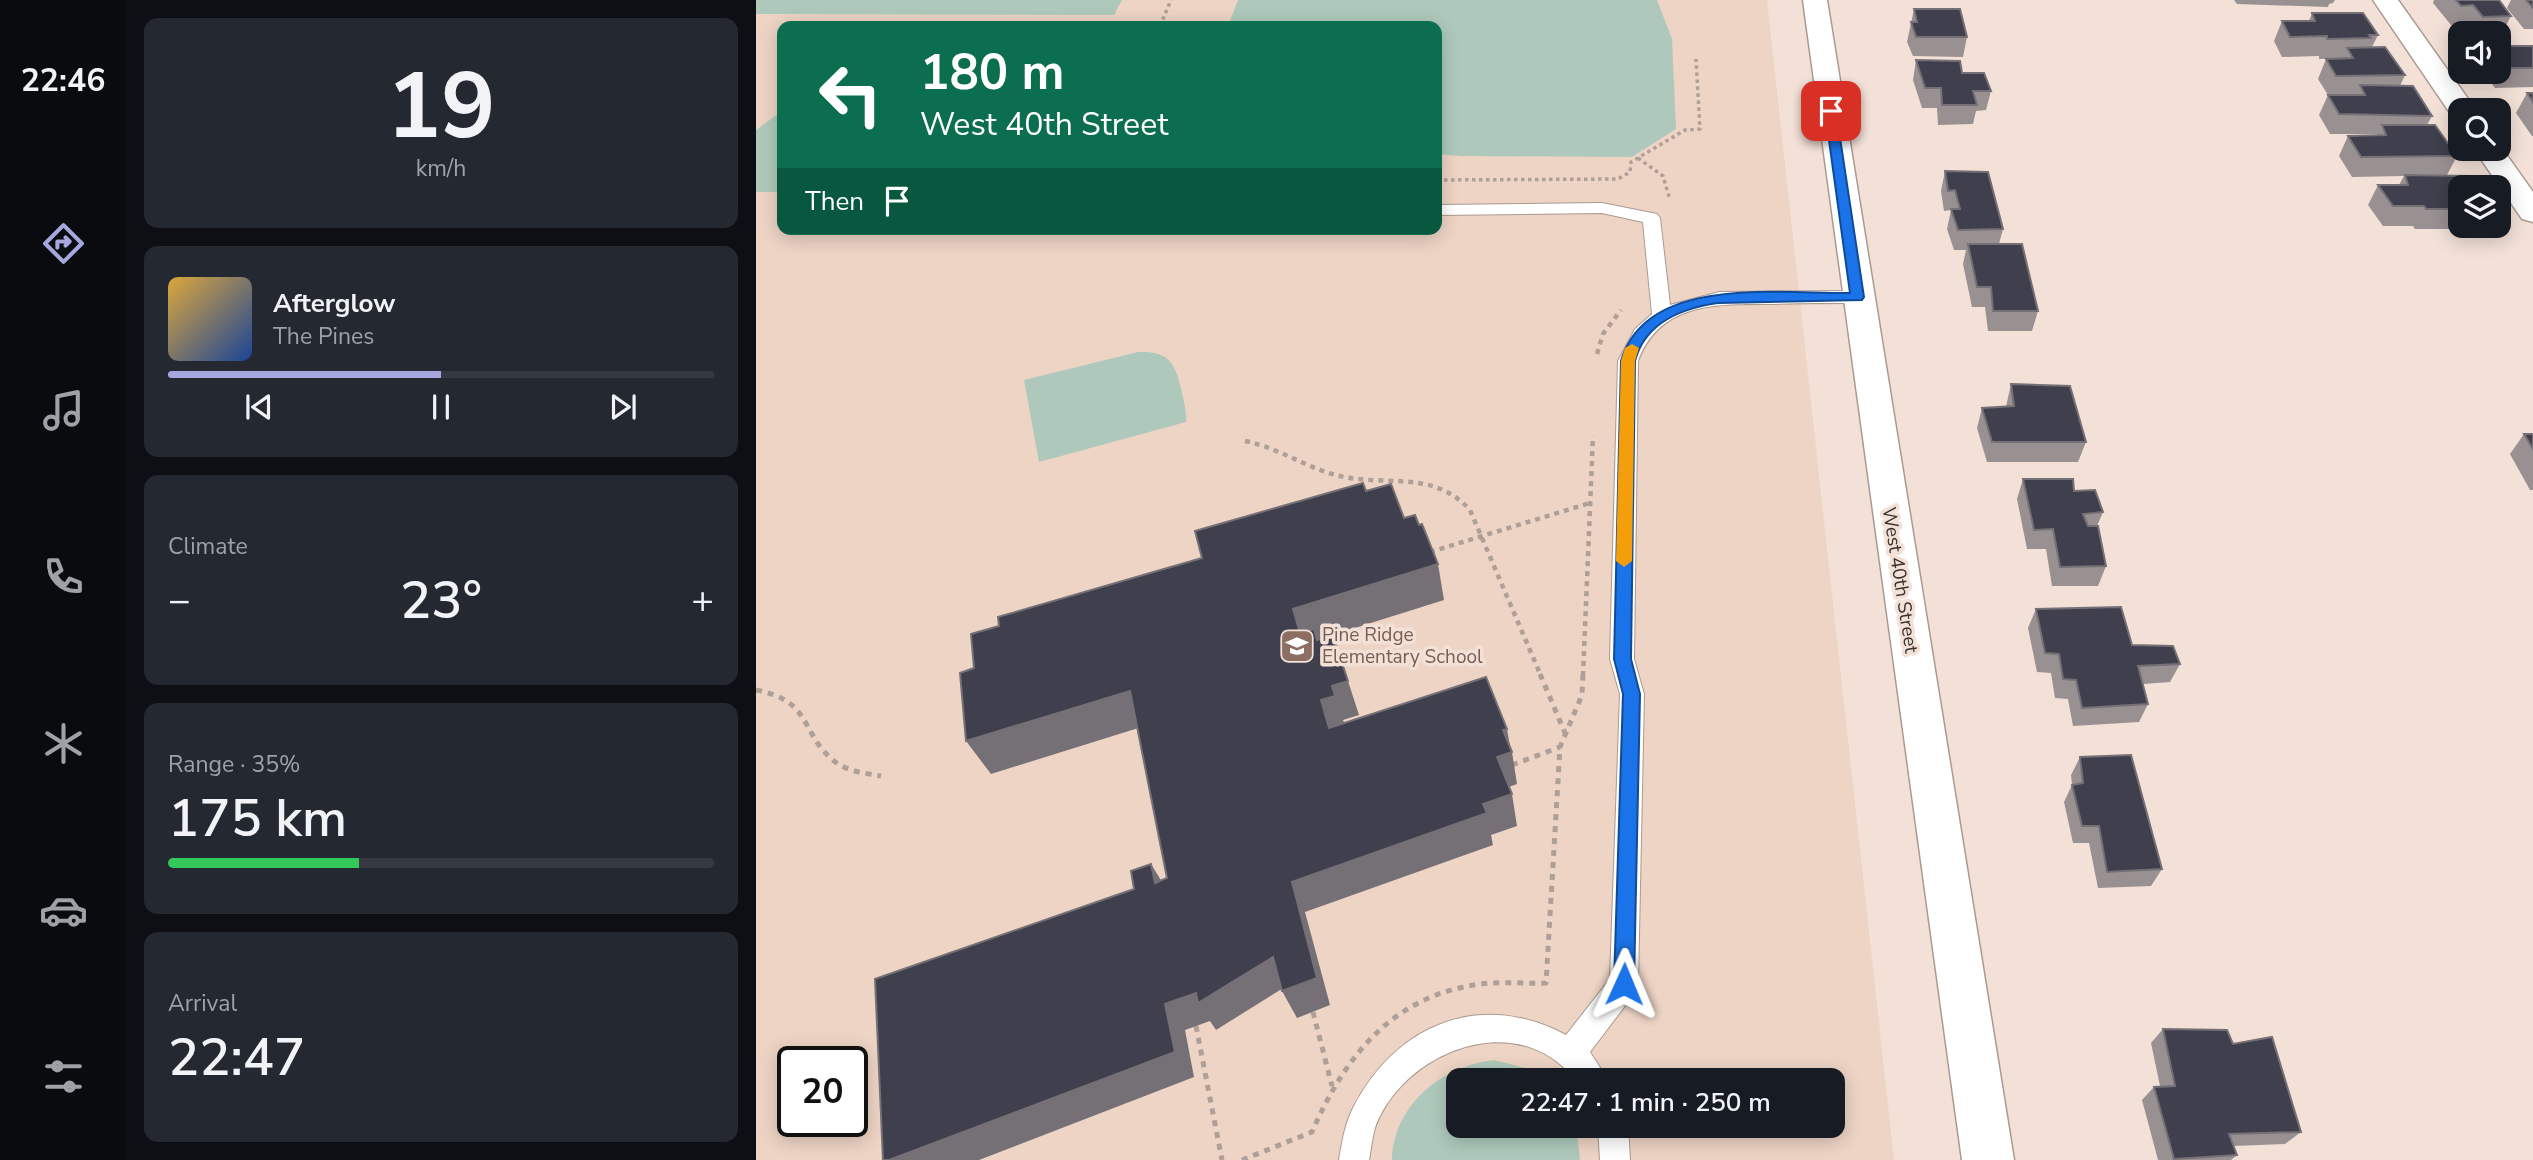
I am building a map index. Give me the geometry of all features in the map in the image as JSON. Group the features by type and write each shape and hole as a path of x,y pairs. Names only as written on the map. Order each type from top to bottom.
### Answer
{"street":[{"name":"West 40th Street","path":"1815,0 1857,297 1989,1160"},
{"path":"2385,0 2454,98"},
{"path":"2499,161 2524,187 2533,213"}],"lane":[{"path":"1442,210 1602,208 1651,218 1662,315"},
{"path":"1571,1053 1624,984 1632,694 1622,659 1628,361 1640,335 1662,315 1688,304 1718,298 1857,297"},
{"path":"1354,1160 1362,1121 1385,1081 1417,1051 1455,1032 1496,1026 1535,1033 1571,1053 1583,1068"},
{"path":"1614,1138 1615,1160"}],"path":[{"path":"1162,21 1171,0"},
{"path":"1442,180 1618,178 1630,172 1631,162 1685,130 1700,130 1696,59"},
{"path":"1596,362 1599,343 1614,317 1632,302 1659,289"},
{"path":"1242,1160 1312,1132 1332,1086 1347,1063 1378,1031 1410,1008 1445,992 1478,985 1546,983 1560,747 1582,695 1593,426"},
{"path":"1245,441 1276,448 1303,463 1337,476 1379,482 1427,484 1443,488 1467,504 1565,734"},
{"path":"1423,554 1590,503"},
{"path":"756,690 774,693 792,702 822,750 836,765 857,774 881,776"},
{"path":"1509,766 1560,747"},
{"path":"1313,1012 1332,1086"},
{"path":"1196,1026 1222,1160"}],"shaded area":[{"name":"Pine Ridge Elementary School","path":"756,0 1767,0 1894,1160 756,1160"}],"green space":[{"path":"756,0 1122,0 1114,15 756,14"},
{"path":"1238,0 1657,0 1672,39 1676,129 1632,157 1442,154 1442,21 1230,21"},
{"path":"777,115 777,192 756,192 756,130"},
{"path":"1138,352 1156,353 1172,364 1181,388 1186,422 1039,462 1024,380"},
{"path":"1494,1060 1525,1068 1462,1068"},
{"path":"1446,1076 1446,1138 1577,1138 1580,1160 1392,1160 1401,1122 1411,1105"}],"building":[{"path":"2456,0 2499,0 2511,16 2483,17 2473,5 2461,6"},
{"path":"1914,9 1960,9 1967,37 1916,37 1911,22 1917,22"},
{"path":"2312,13 2363,13 2378,35 2369,35 2371,38 2327,39 2327,36 2290,37 2282,21 2315,21"},
{"path":"2511,46 2533,46 2533,68 2511,68"},
{"path":"2385,47 2405,75 2336,76 2326,59 2353,58 2347,48"},
{"path":"1916,60 1960,61 1962,73 1984,73 1991,91 1973,91 1977,105 1942,105 1941,88 1925,88"},
{"path":"2360,85 2413,86 2432,116 2339,114 2328,95 2365,95"},
{"path":"2382,125 2435,125 2448,143 2448,156 2361,157 2348,136 2386,135"},
{"path":"1945,171 1988,172 2003,229 1958,230 1951,209 1960,209 1955,190 1948,191"},
{"path":"2405,175 2448,176 2448,209 2393,206 2378,185 2408,185"},
{"path":"1968,244 2022,244 2038,311 1993,311 1991,287 1977,287"},
{"path":"2011,384 2070,386 2086,442 1992,442 1982,408 2014,406"},
{"path":"2524,434 2533,434 2533,449"},
{"path":"2023,479 2073,479 2074,491 2095,490 2103,512 2083,514 2088,526 2098,526 2106,566 2060,567 2053,529 2034,530"},
{"path":"1363,483 1366,491 1391,484 1404,518 1415,515 1419,525 1422,524 1438,564 1293,609 1300,633 1314,629 1317,640 1333,635 1348,681 1332,686 1335,696 1321,700 1329,728 1486,677 1507,729 1503,730 1512,752 1497,757 1512,794 1483,804 1487,813 1292,882 1317,978 1282,991 1273,957 1198,1003 1196,993 1165,1004 1175,1052 883,1160 875,979 1134,889 1131,871 1151,864 1155,883 1167,878 1130,691 966,741 960,673 974,668 971,634 999,626 998,617 1202,558 1195,531"},
{"path":"2121,607 2132,645 2173,646 2180,664 2138,666 2148,704 2082,708 2076,680 2063,679 2059,654 2045,653 2036,609"},
{"path":"2131,755 2162,869 2107,872 2099,826 2082,826 2072,785 2083,783 2080,757"},
{"path":"2163,1029 2227,1030 2233,1044 2272,1037 2301,1132 2229,1134 2237,1155 2174,1159 2154,1087 2175,1086"}],"slow traffic":[{"path":"1624,561 1628,361 1632,348"}],"place":[{"name":"Pine Ridge Elementary School","path":"1297,646"}],"route":[{"path":"1624,984 1632,694 1622,659 1628,361 1632,348 1649,324 1679,307 1718,298 1857,297 1831,111"}]}
